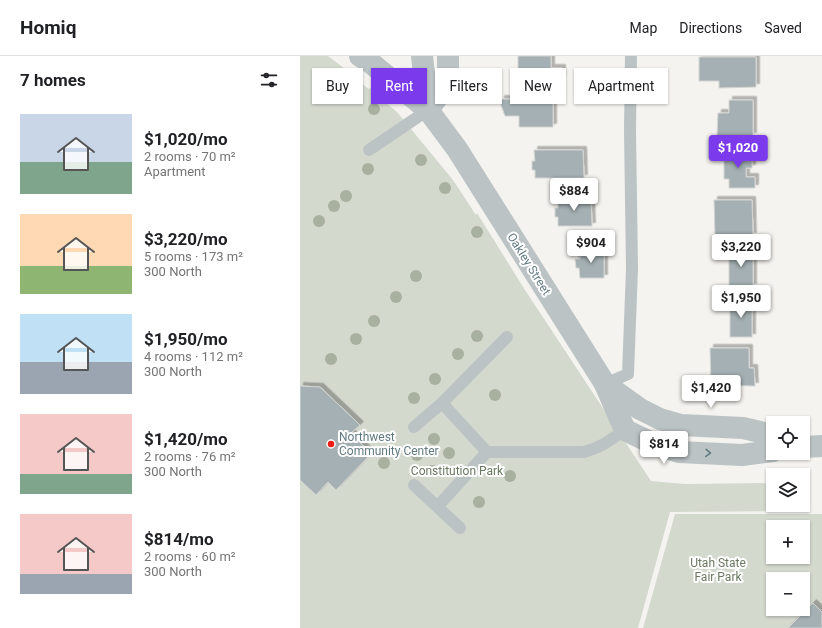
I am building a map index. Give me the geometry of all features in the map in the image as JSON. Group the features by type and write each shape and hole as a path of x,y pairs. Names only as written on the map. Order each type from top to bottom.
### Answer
{"street":[{"name":"Oakley Street","path":"360,56 371,63 428,110 457,149 605,384 640,409 660,419 681,424 743,428 766,433"},
{"path":"422,56 428,110"},
{"path":"428,110 448,83 448,56"},
{"path":"605,384 625,430 654,444 679,452 742,455 766,452"},
{"path":"625,430 766,442"}],"lane":[{"path":"605,384 628,374 632,270 630,130 631,56"},
{"path":"369,150 428,110"},
{"path":"414,427 442,403 507,337"},
{"path":"442,403 487,452 584,452 606,444 625,430"},
{"path":"438,506 487,452"},
{"path":"414,485 460,528"}],"green space":[{"name":"Constitution Park","path":"300,56 328,56 344,68 312,68 312,104 363,104 363,84 371,89 371,104 387,104 397,112 453,180 476,215 477,213 525,290 651,481 685,484 766,483 766,511 670,512 638,628 300,628"},
{"name":"Utah State Fair Park","path":"675,514 822,514 822,628 643,628"}],"building":[{"path":"518,56 551,56 551,68 518,68"},
{"path":"699,57 756,57 756,87 719,88 719,81 699,81"},
{"path":"502,99 510,99 510,104 553,104 553,127 519,127 519,116 505,116 501,105"},
{"path":"729,100 753,100 753,136 717,136 718,113 729,113"},
{"path":"534,150 583,150 584,178 535,178 535,170 532,170 532,161 535,161"},
{"path":"724,150 747,150 747,161 752,161 752,168 746,168 746,177 755,177 755,188 729,188 729,179 724,179"},
{"path":"558,197 591,197 592,226 558,226 558,217 555,217 555,208 558,208"},
{"path":"714,200 752,200 753,236 715,236"},
{"path":"580,249 604,249 604,278 580,278 579,268 576,268 575,259 580,259"},
{"path":"729,250 753,250 753,287 729,287"},
{"path":"730,301 752,301 752,337 730,337"},
{"path":"710,348 749,348 749,368 754,368 755,386 711,385"},
{"name":"Northwest Community Center","path":"300,386 320,387 360,425 351,433 371,454 336,490 328,482 316,495 300,480"},
{"path":"813,603 822,612 822,628 788,628 800,616 810,616 810,606"}],"place":[{"name":"Northwest Community Center","path":"331,444"}]}
